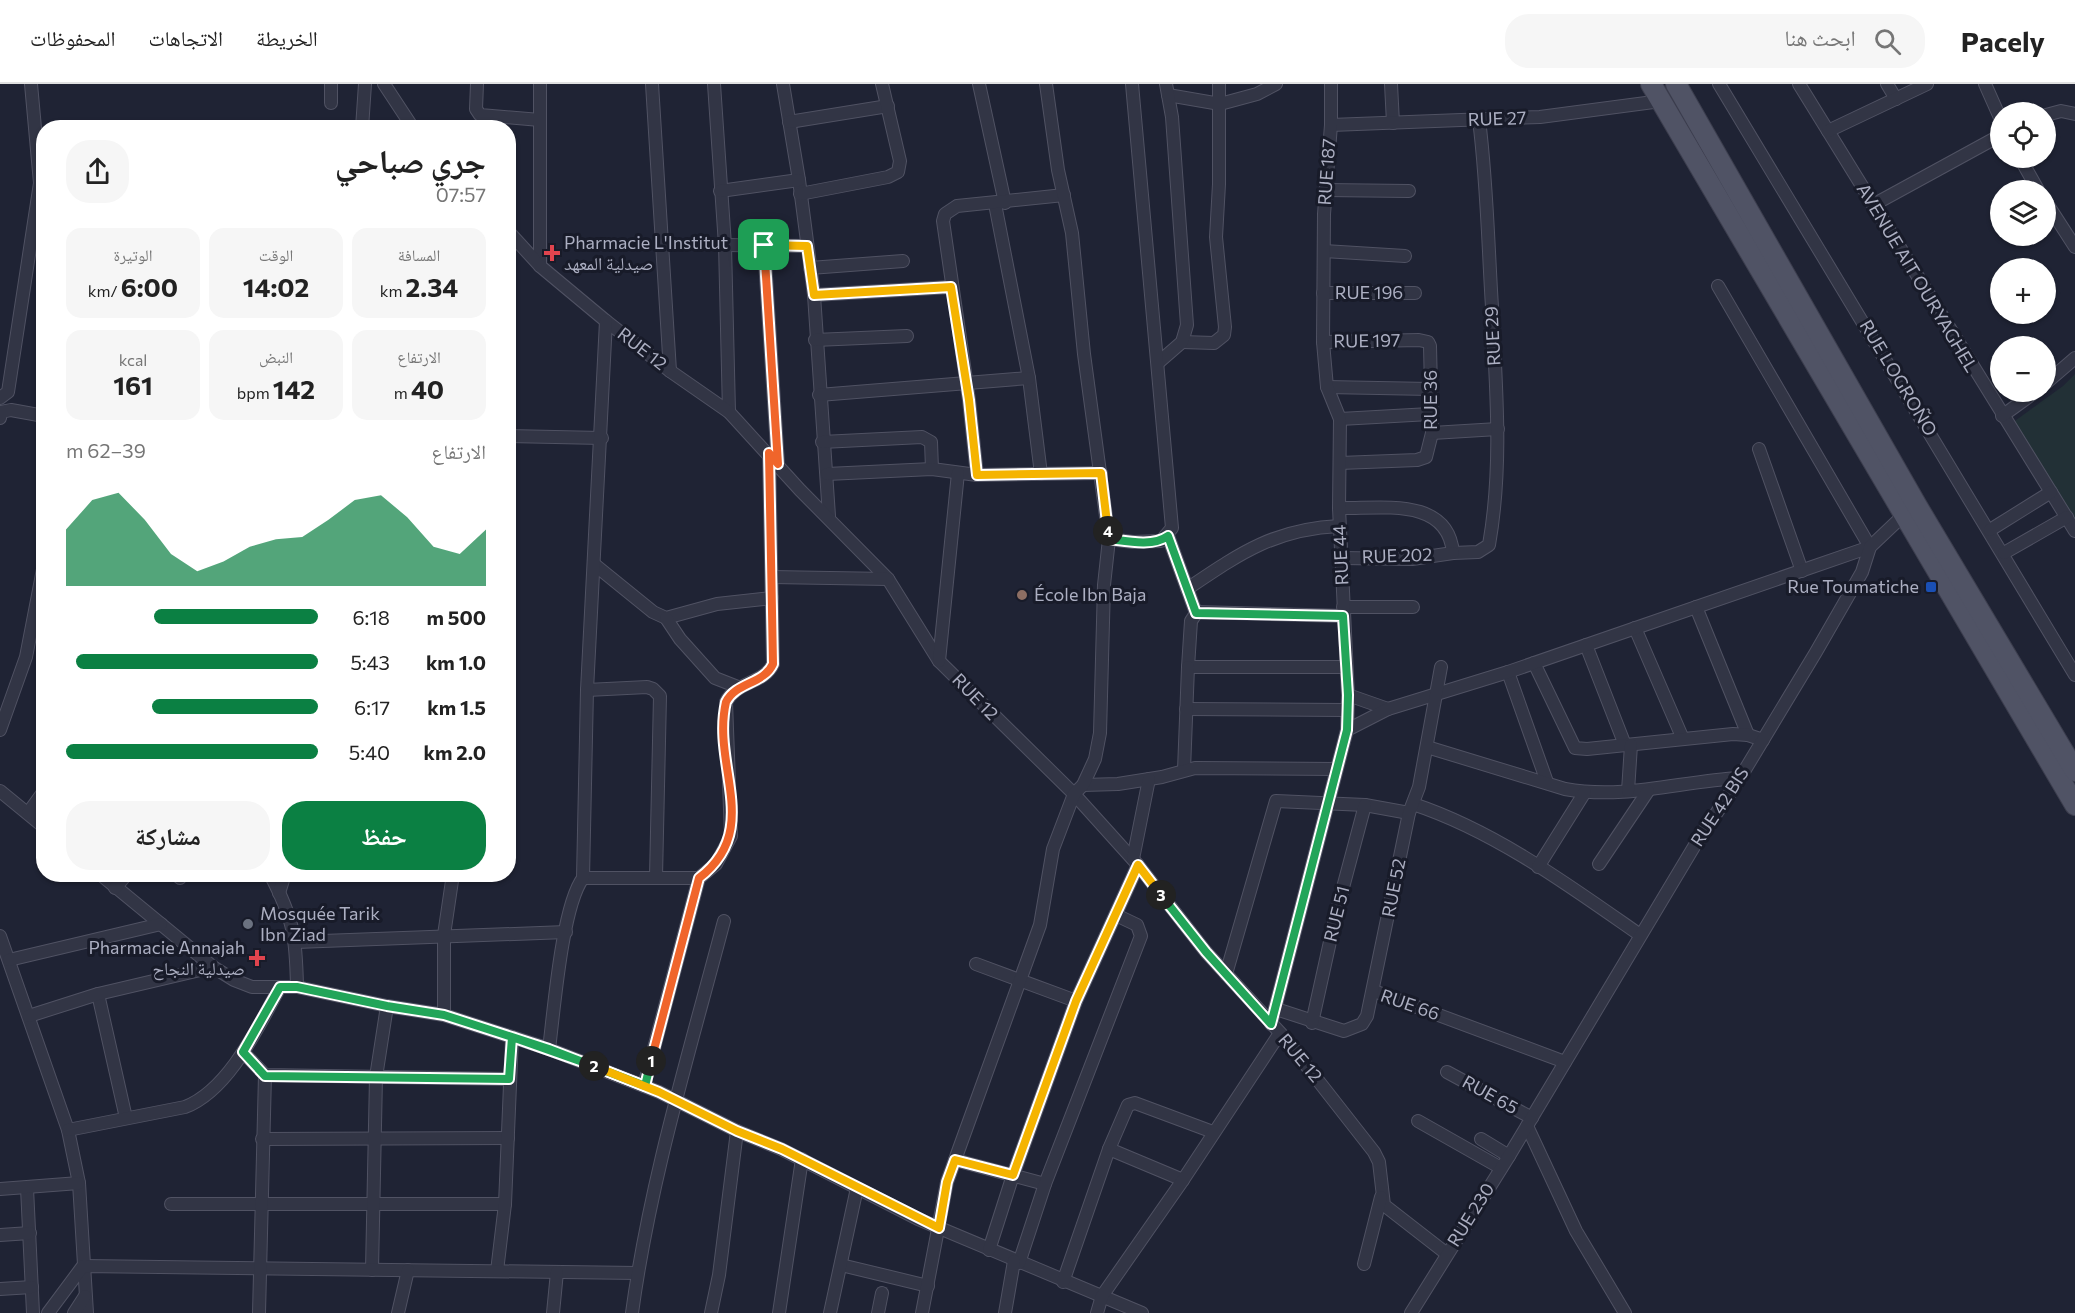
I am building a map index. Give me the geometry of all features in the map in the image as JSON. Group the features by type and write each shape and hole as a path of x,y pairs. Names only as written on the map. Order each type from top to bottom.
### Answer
{"main road":[{"path":"1651,84 1909,510 2075,771"},
{"path":"1676,84 1909,510 2075,805"}],"street":[{"path":"32,84 37,120"},
{"path":"331,103 332,84"},
{"path":"363,120 365,84"},
{"path":"384,84 408,120"},
{"path":"477,84 476,109 480,115 540,120"},
{"path":"540,84 540,267"},
{"path":"652,84 670,371"},
{"path":"714,84 725,245 729,412"},
{"path":"783,84 799,180 814,295 815,340 829,516"},
{"path":"800,194 888,177 898,172 900,161 882,84"},
{"path":"979,84 1029,378 1041,474"},
{"path":"922,1313 947,1182 1022,981 1040,925 1053,849 1079,789 1095,759 1100,733 1104,585 1109,539 1082,336 1072,233 1046,84"},
{"path":"1109,539 1133,542 1161,541 1168,536 1172,528 1159,362 1132,84"},
{"path":"1182,342 1214,342 1224,335 1216,237 1220,104 1218,84"},
{"path":"1159,362 1182,342 1187,325 1172,117 1167,89 1220,104 1257,94 1276,84"},
{"name":"RUE 187","path":"1325,255 1325,190 1331,125 1331,84"},
{"path":"1391,84 1393,123"},
{"name":"RUE LOGROÑO","path":"1719,84 2004,553 2075,675"},
{"name":"AVENUE AIT OURYAGHEL","path":"1799,84 2075,531"},
{"path":"1887,84 1896,99"},
{"path":"1828,131 1927,84"},
{"path":"1984,84 1992,102"},
{"name":"RUE 27","path":"1331,125 1479,120 1570,114 1662,101"},
{"path":"789,122 888,106"},
{"path":"2056,112 2075,114"},
{"name":"RUE 29","path":"1479,120 1487,179 1498,429 1494,512 1489,545 1484,550"},
{"path":"1873,205 1990,141"},
{"path":"720,191 799,180"},
{"path":"1325,190 1409,190"},
{"path":"977,475 967,385 951,287 943,221 945,214 957,207 1064,195"},
{"path":"0,398 8,392 36,211"},
{"path":"2056,218 2075,247"},
{"name":"RUE 12","path":"516,240 540,267 606,321 670,371 729,412 769,453 800,490 829,516 888,579 939,661 1079,789 1226,974 1275,1028 1357,1128 1379,1162 1381,1197"},
{"path":"725,245 807,246"},
{"path":"764,245 778,464"},
{"path":"1325,255 1405,256"},
{"name":"RUE 44","path":"1097,1313 1102,1296 1184,1180 1275,1028 1276,1009 1347,730 1348,695 1339,508 1340,419 1327,387 1323,342 1325,255"},
{"path":"810,268 903,261"},
{"path":"1347,730 1388,710 1508,672 1870,547 1718,286"},
{"path":"814,295 951,287"},
{"name":"RUE 196","path":"1323,293 1415,293"},
{"path":"549,1049 566,932 574,894 583,878 587,690 602,438 606,321"},
{"path":"815,340 907,336"},
{"name":"RUE 197","path":"1323,342 1410,340"},
{"name":"RUE 36","path":"1340,463 1409,460 1426,457 1431,446 1432,433 1430,346 1424,340 1410,340"},
{"path":"2056,374 2075,358"},
{"path":"819,395 967,385 1029,378"},
{"path":"1327,387 1430,389"},
{"path":"2002,416 2021,402"},
{"path":"0,418 1,412 11,410 36,415"},
{"path":"1340,419 1430,414"},
{"path":"1432,433 1498,429"},
{"path":"516,436 602,438"},
{"path":"822,442 922,437 931,442 933,448 932,469"},
{"path":"1759,449 1802,571"},
{"path":"645,1086 699,878 716,864 731,836 724,708 729,696 738,687 766,674 773,664 769,453"},
{"path":"827,474 932,469 977,475 1101,473"},
{"path":"939,661 958,473"},
{"path":"1990,530 2051,492"},
{"path":"1339,508 1422,511 1441,521 1447,530 1453,553"},
{"name":"RUE 42 BIS","path":"1529,1122 1640,934 1740,778 1853,589 1870,547 1909,510"},
{"path":"2004,553 2067,517"},
{"path":"1186,589 1235,557 1275,537 1305,528 1340,526"},
{"path":"1168,536 1196,613"},
{"name":"RUE 202","path":"1341,558 1412,559 1484,550"},
{"path":"595,566 653,612 666,618 680,639 715,678 738,687"},
{"path":"772,577 888,579"},
{"path":"666,618 717,604 772,598"},
{"path":"0,730 26,657 36,605"},
{"path":"1196,613 1343,611 1413,607"},
{"path":"1696,607 1748,735"},
{"path":"1184,770 1191,621 1196,613"},
{"path":"1635,628 1683,739"},
{"path":"1586,645 1628,745 1628,791"},
{"path":"1534,663 1572,745 1587,749 1748,735 1763,740"},
{"path":"1437,694 1442,667"},
{"path":"1188,668 1346,668"},
{"path":"1508,672 1547,782"},
{"path":"587,690 646,687 653,689 660,696 656,877"},
{"name":"RUE 52","path":"1374,991 1437,694"},
{"path":"1348,695 1388,710"},
{"path":"1186,709 1346,710"},
{"path":"1427,747 1585,792 1648,792 1714,780 1740,778"},
{"path":"1079,789 1206,767 1336,769"},
{"path":"989,1250 1013,1175 1076,1001 1116,915 1135,862 1149,778"},
{"path":"0,790 36,820"},
{"path":"1538,867 1585,792"},
{"path":"1599,864 1648,792"},
{"path":"1226,974 1273,805 1280,800 1411,808 1478,830 1640,934"},
{"path":"28,813 36,802"},
{"name":"RUE 51","path":"1312,1023 1337,910 1365,805"},
{"path":"583,878 699,878"},
{"path":"109,882 213,967 234,980 252,987 297,987 387,1006 444,1015 549,1049 645,1086 737,1131 802,1159 939,1228 1063,1282 1142,1313"},
{"path":"115,888 120,882"},
{"path":"274,882 291,917 296,942 297,987"},
{"path":"279,893 282,882"},
{"path":"444,1015 444,935 452,882"},
{"path":"1005,1313 1017,1262 1045,1184 1141,936 1137,926 1116,915"},
{"path":"632,1313 637,1273 676,1102 724,921"},
{"path":"9,960 161,924"},
{"path":"296,942 566,932"},
{"path":"0,936 68,1130 79,1183 87,1313"},
{"path":"976,964 1076,1001"},
{"path":"29,1016 98,994 213,967"},
{"path":"68,1130 198,1102 209,1094 243,1052 280,987"},
{"name":"RUE 66","path":"1276,1009 1312,1023 1344,1031 1356,1028 1365,1021 1374,991 1565,1062"},
{"path":"98,994 126,1118"},
{"path":"372,1270 376,1077 387,1006"},
{"path":"497,1271 505,1204 512,1037"},
{"path":"243,1052 265,1076 259,1313"},
{"name":"RUE 65","path":"1447,1072 1529,1122"},
{"path":"265,1076 509,1079"},
{"path":"1063,1282 1126,1107 1133,1103 1213,1132"},
{"path":"1418,1122 1501,1168"},
{"path":"1529,1122 1576,1231 1625,1313"},
{"name":"RUE 230","path":"1411,1313 1529,1122"},
{"path":"711,1313 719,1275 737,1131"},
{"path":"262,1139 508,1138"},
{"path":"1481,1139 1509,1156"},
{"path":"1109,1149 1184,1180"},
{"path":"779,1313 802,1159"},
{"path":"955,1160 1045,1184"},
{"path":"0,1189 79,1183"},
{"path":"27,1188 33,1313"},
{"path":"830,1313 857,1188"},
{"path":"1381,1197 1391,1213 1447,1254"},
{"path":"1364,1263 1381,1197"},
{"path":"171,1204 505,1204"},
{"path":"0,1235 30,1233"},
{"path":"841,1264 927,1286"},
{"path":"83,1266 637,1273"},
{"path":"48,1313 83,1266"},
{"path":"398,1313 408,1270"},
{"path":"553,1313 557,1272"},
{"path":"0,1289 32,1287"},
{"path":"878,1313 882,1293"},
{"path":"74,1313 86,1296"}],"shaded area":[{"path":"2075,374 2075,537 2008,426 2041,402 2056,402 2056,391"}],"place":[{"name":"Pharmacie L'Institut صيدلية المعهد","path":"552,253"},
{"name":"Rue Toumatiche","path":"1931,587"},
{"name":"École Ibn Baja","path":"1022,595"},
{"name":"Mosquée Tarik Ibn Ziad","path":"248,924"},
{"name":"Pharmacie Annajah صيدلية النجاح","path":"257,958"}],"route":[{"path":"764,245 778,464 769,453 773,664 766,674 738,687 729,696 724,708 731,836 723,855 708,872 699,878 645,1086 600,1068 549,1049 444,1015 387,1006 297,987 280,987 243,1052 265,1076 509,1079 512,1037 549,1049 600,1068 659,1092 737,1131 782,1149 939,1228 947,1182 955,1160 1013,1175 1076,1001 1138,865 1206,952 1271,1024 1303,908 1347,730 1348,695 1343,616 1199,611 1196,613 1168,536 1161,541 1133,542 1109,539 1101,473 977,475 969,400 951,287 814,295 807,246 764,245"}]}
